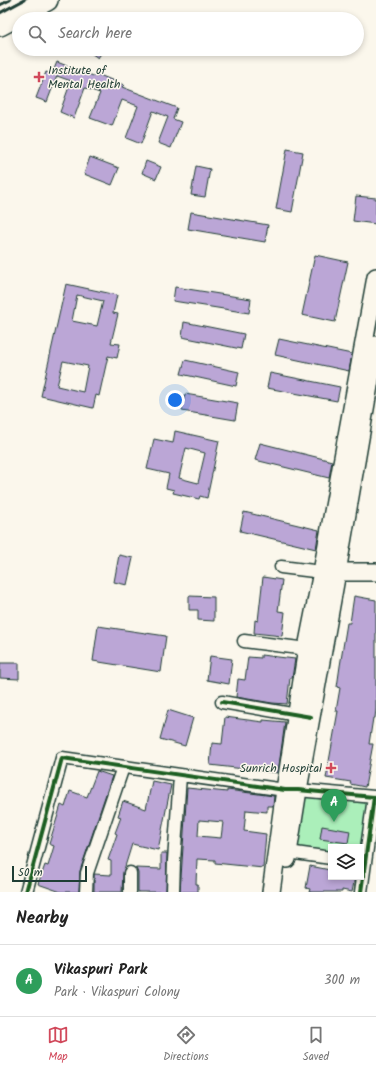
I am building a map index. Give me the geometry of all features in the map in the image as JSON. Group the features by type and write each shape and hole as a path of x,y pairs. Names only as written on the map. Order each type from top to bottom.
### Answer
{"highway":[{"path":"24,12 47,0"},
{"path":"0,25 12,19"}],"main road":[{"path":"330,572 376,277"},
{"path":"271,892 291,790 315,650 376,345"},
{"path":"330,572 376,572"},
{"path":"282,892 288,852 291,790"}],"street":[{"path":"281,567 330,572"},
{"path":"244,641 315,650"},
{"path":"222,702 304,716"},
{"path":"26,892 62,758 180,776 291,790 375,791 367,862 361,892"},
{"path":"86,892 87,873 123,767"},
{"path":"174,892 174,861 180,776"},
{"path":"288,852 328,858"},
{"path":"130,873 130,892"}],"green space":[{"path":"304,792 372,798 364,844 328,844 328,856 293,851"}],"building":[{"name":"Institute of Mental Health","path":"57,62 96,77 97,74 124,85 122,87 177,108 173,119 181,122 171,148 158,143 168,117 153,111 141,144 126,138 138,106 122,100 112,126 90,118 100,93 85,88 74,118 60,112 71,81 57,76 47,102 36,98 46,72 52,74"},
{"path":"287,149 303,152 292,212 276,209"},
{"path":"90,157 119,168 112,185 84,174"},
{"path":"146,161 161,167 156,179 142,173"},
{"path":"196,166 210,169 205,197 191,195"},
{"path":"356,196 376,198 376,224 353,221"},
{"path":"191,212 268,225 265,242 188,229"},
{"path":"315,255 348,262 335,322 302,315"},
{"path":"66,284 117,295 113,313 118,314 111,343 120,344 117,358 108,356 99,396 96,395 93,408 41,396","holes":["77,295 103,301 97,326 72,321","63,361 88,366 83,392 57,386"]},
{"path":"175,287 251,299 249,313 173,301"},
{"path":"184,322 244,334 241,349 182,337"},
{"path":"279,339 352,354 349,371 275,355"},
{"path":"185,360 239,372 236,386 181,374"},
{"path":"270,373 340,387 337,401 267,388"},
{"path":"185,394 238,403 235,420 182,411"},
{"path":"175,431 219,441 207,498 200,496 199,499 173,493 174,490 166,488 169,474 147,469 154,439 173,443","holes":["186,448 205,453 198,483 179,478"]},
{"path":"260,443 332,461 329,478 255,460"},
{"path":"244,512 319,530 316,549 240,531"},
{"path":"119,555 133,558 127,585 114,582"},
{"path":"263,577 282,580 278,611 285,612 282,636 254,633 255,620 258,621"},
{"path":"189,596 214,597 214,621 198,620 198,610 189,610"},
{"path":"354,596 376,600 376,709 369,744 373,744 365,787 350,784 351,782 326,778 338,711 336,711 340,688 337,687 340,666 347,623 350,623"},
{"path":"98,626 166,636 161,672 93,661"},
{"path":"261,655 295,659 292,678 290,678 287,704 236,697 238,679 245,680 248,657 261,658"},
{"path":"210,656 232,659 229,684 207,680"},
{"path":"0,663 19,663 19,679 0,678"},
{"path":"168,710 193,718 185,746 160,739"},
{"path":"225,717 263,722 263,720 285,722 278,773 210,765 212,743 222,744"},
{"path":"97,771 112,776 80,871 79,892 61,892 38,884 45,865 48,866 54,846 49,844 61,805 65,807 70,791 87,797"},
{"path":"152,781 171,785 158,850 132,844 123,873 122,892 94,892 94,874 111,875 111,861 108,860 117,834 115,833 121,817 118,816 123,801 146,809"},
{"path":"187,788 227,792 227,790 274,796 273,806 267,806 267,812 246,810 244,831 266,834 263,868 215,863 215,860 197,859 196,884 198,884 198,892 180,892","holes":["199,820 223,822 221,838 198,836"]},
{"path":"322,826 350,831 348,843 320,839"},
{"path":"161,853 167,853 166,892 138,892 138,873 136,868 161,869"},
{"path":"310,866 328,870 328,880 354,880 352,892 342,890 342,892 309,892 310,889 306,888"}],"railway":[{"path":"0,5 10,0"},
{"path":"0,13 24,0"}],"cycle path":[{"path":"222,702 311,717"},
{"path":"26,892 62,758 285,790 374,797 361,892"}],"place":[{"name":"Institute of Mental Health","path":"39,77"},
{"name":"Sunrich Hospital","path":"331,768"},
{"name":"Vikaspuri Park","path":"334,822"}]}
